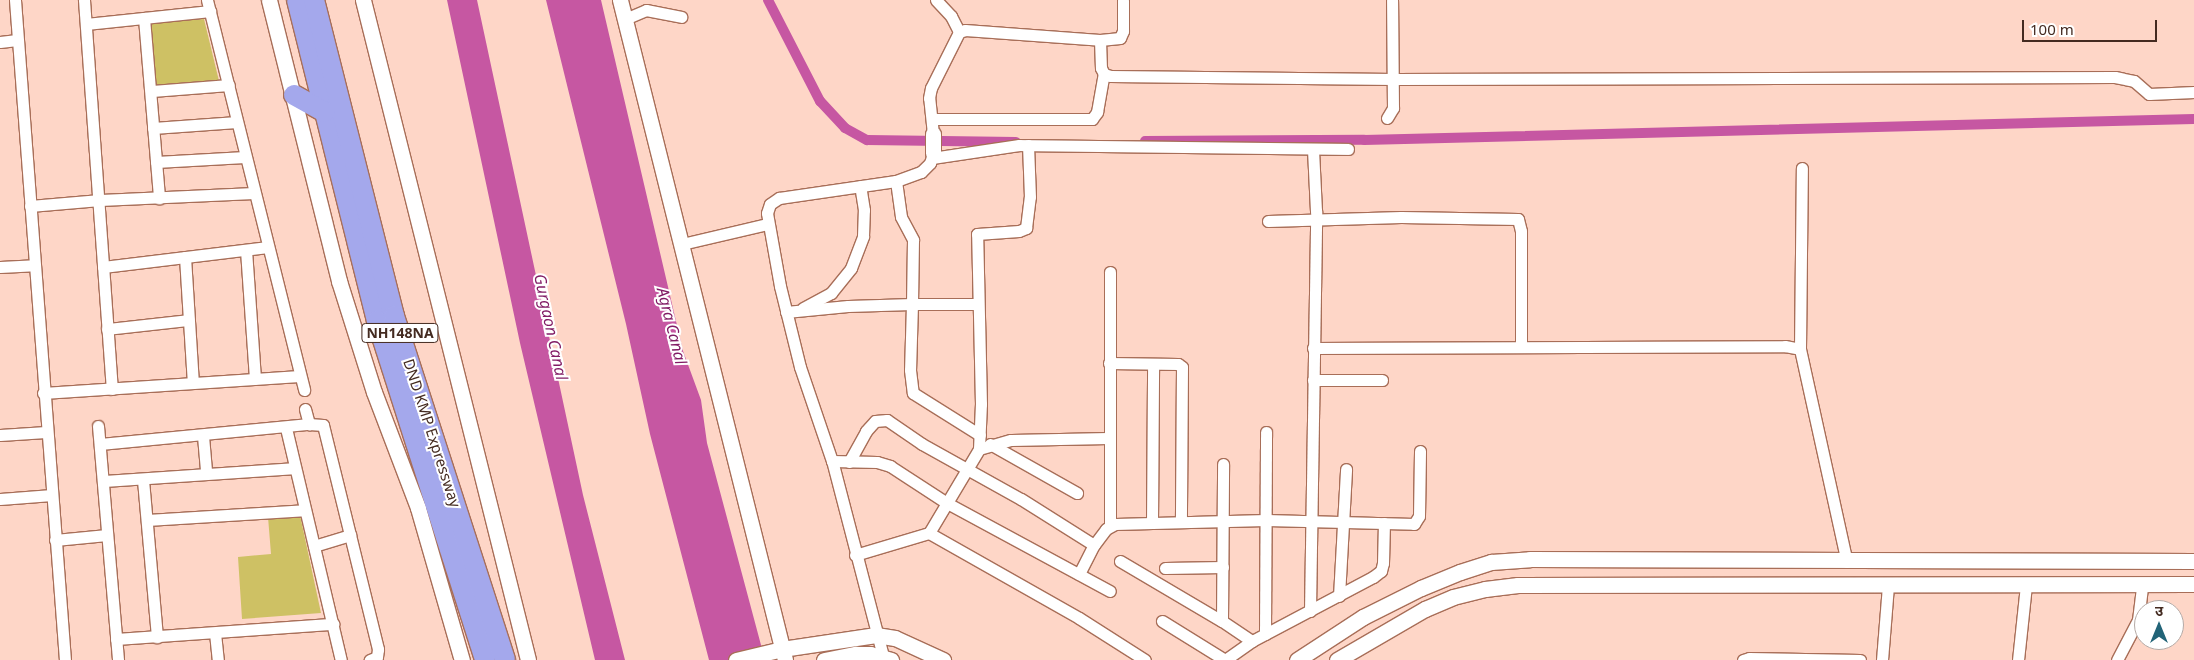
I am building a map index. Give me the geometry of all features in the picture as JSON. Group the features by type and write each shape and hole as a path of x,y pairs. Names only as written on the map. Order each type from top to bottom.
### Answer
{"highway":[{"name":"DND KMP Expressway","path":"297,0 377,321 485,660"},
{"name":"DND KMP Expressway","path":"314,0 394,316 505,660"},
{"path":"294,95 325,112"}],"street":[{"path":"14,0 65,660"},
{"path":"84,0 100,200 112,389"},
{"path":"269,0 339,282 374,392 418,508 462,660"},
{"path":"362,0 528,660"},
{"path":"620,0 682,244 779,654"},
{"path":"936,0 951,16 959,32"},
{"path":"886,659 876,635 832,461 800,367 791,312 767,224 770,204 779,198 896,181 921,172 933,156 929,98 931,88 959,32 965,30 1100,40 1122,36 1123,0"},
{"path":"1387,118 1393,108 1392,0"},
{"path":"86,24 144,18 208,6 304,390"},
{"path":"625,18 646,10 681,17"},
{"path":"144,18 152,91 159,198"},
{"path":"0,42 17,40"},
{"path":"932,126 1092,118 1097,112 1104,74 1101,68 1100,40"},
{"path":"1104,74 1394,78 2115,77 2134,81 2149,94 2194,92"},
{"path":"152,91 229,85"},
{"path":"153,128 237,122"},
{"path":"933,156 1028,145 1348,149"},
{"path":"1028,145 1030,197 1028,225 1019,231 978,234 980,435 985,447 1077,493"},
{"path":"1310,611 1316,219 1313,149"},
{"path":"156,162 246,157"},
{"path":"1802,168 1800,349 1847,562"},
{"path":"896,181 901,217 912,240 910,370 913,393 980,435"},
{"path":"791,312 831,293 851,268 863,236 864,210 860,186"},
{"path":"30,206 100,200 254,193"},
{"path":"1268,221 1431,217 1518,218 1521,231 1521,347"},
{"path":"682,244 767,224"},
{"path":"103,267 268,247"},
{"path":"246,250 255,379"},
{"path":"184,257 193,383"},
{"path":"0,267 34,265"},
{"path":"1078,574 1094,545 1110,525 1111,458 1108,438 1110,272"},
{"path":"791,312 848,306 978,304"},
{"path":"108,329 189,320"},
{"path":"1313,348 1785,346 1800,349"},
{"path":"1109,363 1178,364 1182,367 1184,372 1181,522"},
{"path":"1152,364 1152,523"},
{"path":"43,393 299,376"},
{"path":"1313,380 1382,380"},
{"path":"305,408 309,424"},
{"path":"849,462 866,431 875,421 887,420 922,444 1021,499 1094,545"},
{"path":"100,444 203,436 309,424 324,425 378,649 377,657 370,660"},
{"path":"98,426 118,660"},
{"path":"286,428 304,510 342,660"},
{"path":"0,435 46,432"},
{"path":"1265,634 1266,432"},
{"path":"203,436 206,474"},
{"path":"855,555 928,533 966,469 985,447 1011,440 1108,438"},
{"path":"1110,525 1266,520 1417,522 1420,451"},
{"path":"832,461 877,462 890,466 947,503 1110,591"},
{"path":"1222,621 1223,464"},
{"path":"104,481 144,480 294,468"},
{"path":"1339,596 1346,469"},
{"path":"144,480 157,637"},
{"path":"0,499 52,495"},
{"path":"147,520 304,510"},
{"path":"1162,622 1225,660 1265,634 1339,596 1381,571 1384,523"},
{"path":"928,533 1079,618 1145,660"},
{"path":"55,540 108,535"},
{"path":"314,546 350,535"},
{"path":"1297,660 1363,617 1421,588 1460,572 1492,562 1530,559 1847,562 2194,561"},
{"path":"1120,562 1222,621 1252,642"},
{"path":"1165,568 1223,567"},
{"path":"1337,660 1426,609 1453,598 1485,589 1518,585 1888,586 2194,584"},
{"path":"2018,660 2026,585"},
{"path":"2117,660 2138,620 2142,585"},
{"path":"1882,660 1888,586"},
{"path":"116,639 332,624"},
{"path":"215,632 218,660"},
{"path":"736,660 779,654 876,635 895,638 943,660"},
{"path":"824,660 856,654 886,659"},
{"path":"1743,660 1749,658 1860,660"}],"shaded area":[{"path":"204,19 219,81 155,86 150,23"},
{"path":"300,515 321,613 242,619 238,557 271,554 268,517"}],"water":[{"path":"447,0 477,0 583,495 625,660 595,660 520,343"},
{"name":"Agra Canal","path":"546,0 601,0 683,351 701,400 707,443 765,660 709,660 650,434 626,324"}],"waterway":[{"path":"768,0 820,101 845,128 867,140 1016,142"},
{"path":"1145,141 1364,140 2194,119"}],"water label":[{"name":"Gurgaon Canal","path":"551,327"}]}
